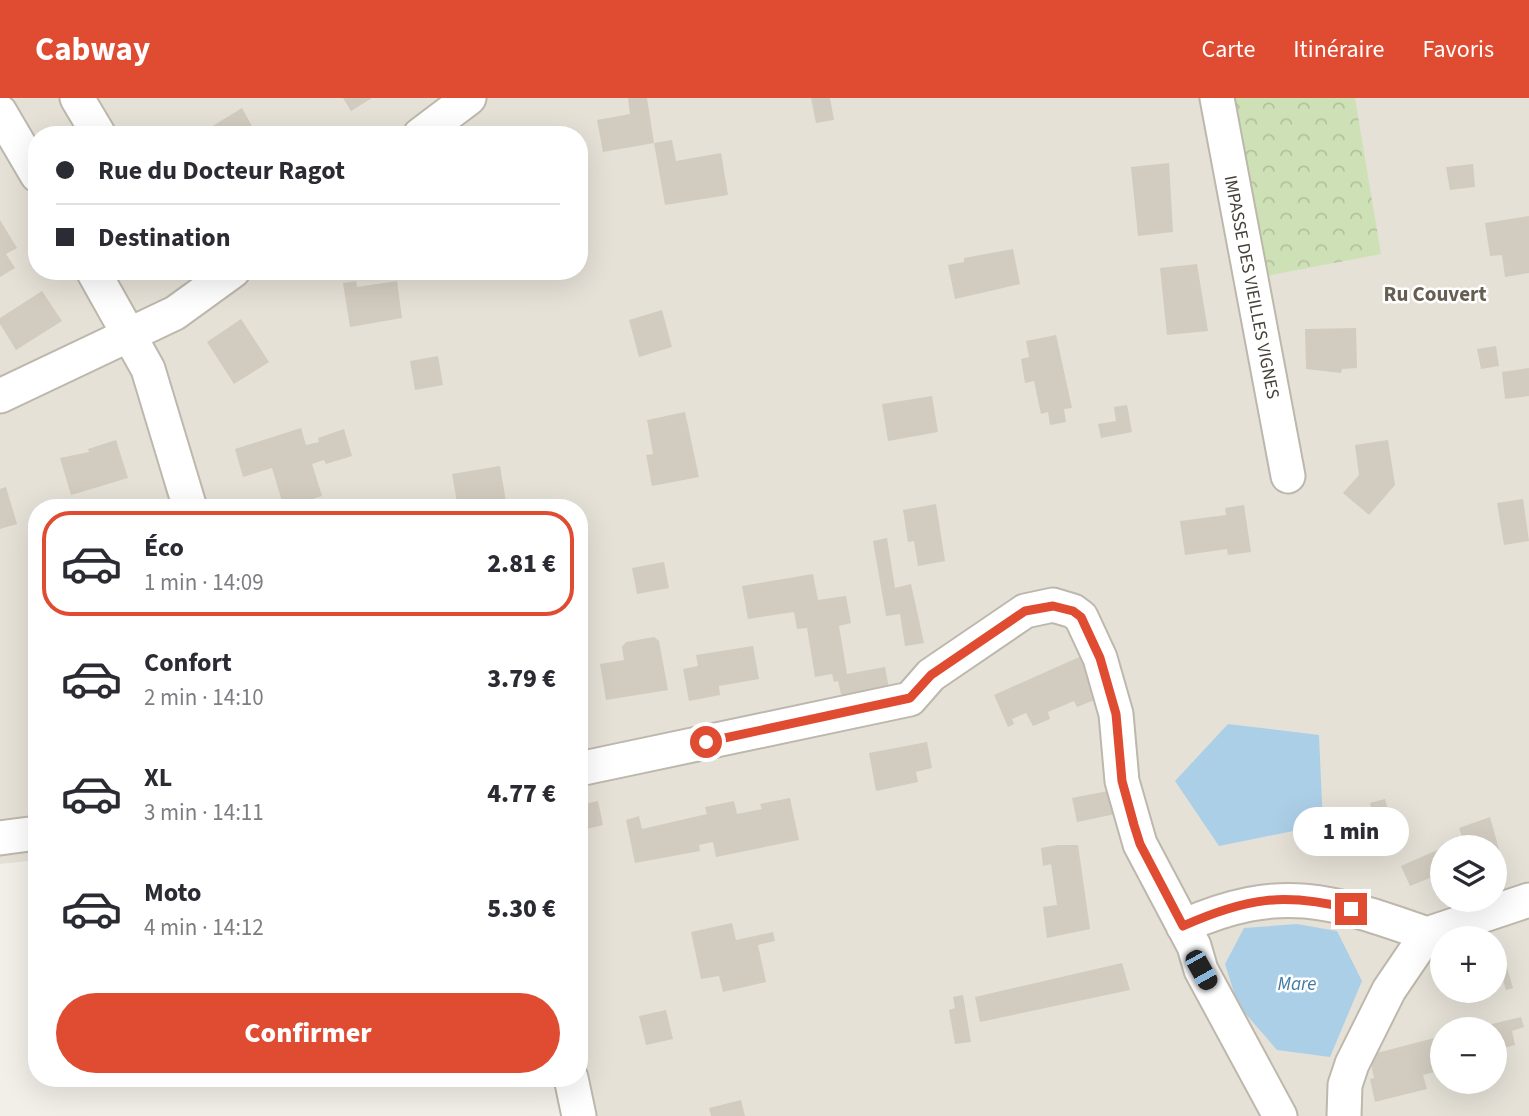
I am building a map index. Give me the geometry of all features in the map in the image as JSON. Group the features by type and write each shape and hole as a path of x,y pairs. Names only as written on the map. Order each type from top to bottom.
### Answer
{"street":[{"path":"77,98 94,126"},
{"path":"433,126 469,98"},
{"name":"IMPASSE DES VIEILLES VIGNES","path":"1217,98 1288,476"},
{"path":"0,112 28,160"},
{"path":"98,280 148,369 187,499"},
{"path":"0,396 175,313 221,280"},
{"path":"588,766 910,698 931,675 1025,611 1038,606 1064,608 1081,617 1100,658 1116,714 1128,807 1140,844 1194,946 1201,970 1280,1116"},
{"path":"0,838 28,834"},
{"path":"1183,926 1214,912 1255,902 1300,898 1375,916 1427,934"},
{"path":"1344,1116 1345,1085 1352,1064 1389,990 1427,934 1529,900"},
{"path":"572,1087 579,1116"}],"shaded area":[{"path":"0,98 1529,98 1529,1116 570,1116 577,1087 588,1087 588,499 28,499 28,861 0,864"}],"green space":[{"path":"1217,98 1355,98 1381,254 1251,279"}],"water":[{"path":"1228,724 1319,735 1323,825 1219,846 1175,781"},
{"name":"Mare","path":"1297,924 1337,931 1362,981 1330,1057 1277,1050 1238,1005 1225,964 1244,928"}],"building":[{"path":"343,98 372,98 351,111"},
{"path":"628,98 647,98 654,143 603,152 597,120 630,114"},
{"path":"811,98 830,98 834,120 816,123"},
{"path":"242,108 252,126 213,126"},
{"path":"672,140 676,161 721,153 728,195 665,205 654,143"},
{"path":"1169,163 1173,232 1138,236 1131,167"},
{"path":"1473,164 1475,187 1450,190 1446,167"},
{"path":"1529,216 1529,273 1505,277 1502,255 1490,256 1485,223"},
{"path":"0,220 17,248 6,254 15,268 0,277"},
{"path":"1013,249 1020,284 955,299 948,265 964,262 964,258"},
{"path":"1197,264 1208,331 1167,335 1160,268"},
{"path":"356,281 357,287 397,281 402,318 350,327 343,283"},
{"path":"42,291 62,321 16,350 0,324 0,318"},
{"path":"662,310 672,347 639,357 629,320"},
{"path":"241,319 269,362 234,384 207,342"},
{"path":"1356,328 1357,368 1342,369 1341,373 1306,369 1305,329"},
{"path":"1056,335 1072,408 1064,409 1066,422 1050,425 1048,412 1041,414 1034,381 1025,383 1021,359 1029,357 1026,341"},
{"path":"1496,346 1499,366 1481,369 1477,349"},
{"path":"438,356 443,385 415,390 410,361"},
{"path":"1529,368 1529,396 1505,399 1502,372"},
{"path":"932,396 938,432 888,441 882,404"},
{"path":"1127,405 1132,432 1101,438 1098,424 1116,421 1114,407"},
{"path":"685,412 699,477 652,486 646,455 653,454 647,420"},
{"path":"301,428 306,445 319,442 318,438 344,429 352,456 326,464 324,460 312,464 322,496 312,499 281,499 272,468 243,477 235,449"},
{"path":"116,440 128,478 71,495 60,458 89,452 88,449"},
{"path":"1388,440 1395,485 1369,515 1343,493 1359,475 1355,445"},
{"path":"500,466 506,499 456,499 452,474"},
{"path":"6,487 17,524 0,529 0,489"},
{"path":"1523,499 1529,541 1504,545 1497,503"},
{"path":"936,504 945,561 918,566 914,541 908,542 903,510"},
{"path":"1244,505 1251,552 1228,555 1227,549 1185,555 1180,521 1226,515 1225,508"},
{"path":"887,538 895,588 911,584 924,643 905,646 900,614 886,616 873,541"},
{"path":"664,562 669,588 637,594 632,568"},
{"path":"813,574 818,600 846,596 851,623 839,626 847,674 885,667 890,694 843,703 838,681 834,682 832,674 815,677 807,628 797,629 794,612 748,619 742,586"},
{"path":"654,637 659,641 668,690 606,700 600,664 624,660 622,647 626,642"},
{"path":"753,646 759,679 719,686 720,695 689,701 683,669 698,666 696,655"},
{"path":"1086,654 1102,697 1077,707 1074,701 1048,712 1050,719 1033,726 1026,713 1012,719 1014,724 1008,727 994,695"},
{"path":"927,742 932,768 916,772 918,782 876,791 869,753"},
{"path":"1113,790 1120,813 1077,822 1072,798"},
{"path":"790,798 799,840 716,857 713,842 699,845 700,851 635,863 626,820 639,816 642,829 707,814 705,807 734,801 737,814 762,809 760,804"},
{"path":"1385,799 1391,821 1376,824 1370,803"},
{"path":"598,801 603,825 588,829 588,803"},
{"path":"1490,817 1495,835 1462,835 1459,828"},
{"path":"1078,845 1090,929 1047,938 1043,907 1057,905 1051,864 1043,866 1041,848"},
{"path":"1430,853 1430,878 1410,886 1401,866"},
{"path":"732,923 736,940 773,932 775,941 758,945 766,982 723,992 719,976 701,979 691,932"},
{"path":"1122,963 1130,990 980,1022 975,997"},
{"path":"1507,968 1513,988 1507,990"},
{"path":"963,995 971,1042 955,1044 949,1010 955,1008 953,997"},
{"path":"666,1010 673,1039 646,1045 639,1016"},
{"path":"1521,1017 1524,1027 1512,1031 1515,1045 1507,1047 1507,1020"},
{"path":"1430,1039 1430,1073 1423,1075 1427,1089 1375,1102 1369,1055"},
{"path":"741,1100 745,1116 711,1116 709,1108"}],"district":[{"name":"Ru Couvert","path":"1435,294"}],"route":[{"path":"706,742 910,698 931,675 1001,630 1025,611 1038,606 1064,608 1081,617 1100,658 1116,714 1122,781 1128,807 1140,844 1183,926 1214,912 1255,902 1300,898 1351,909"}]}
